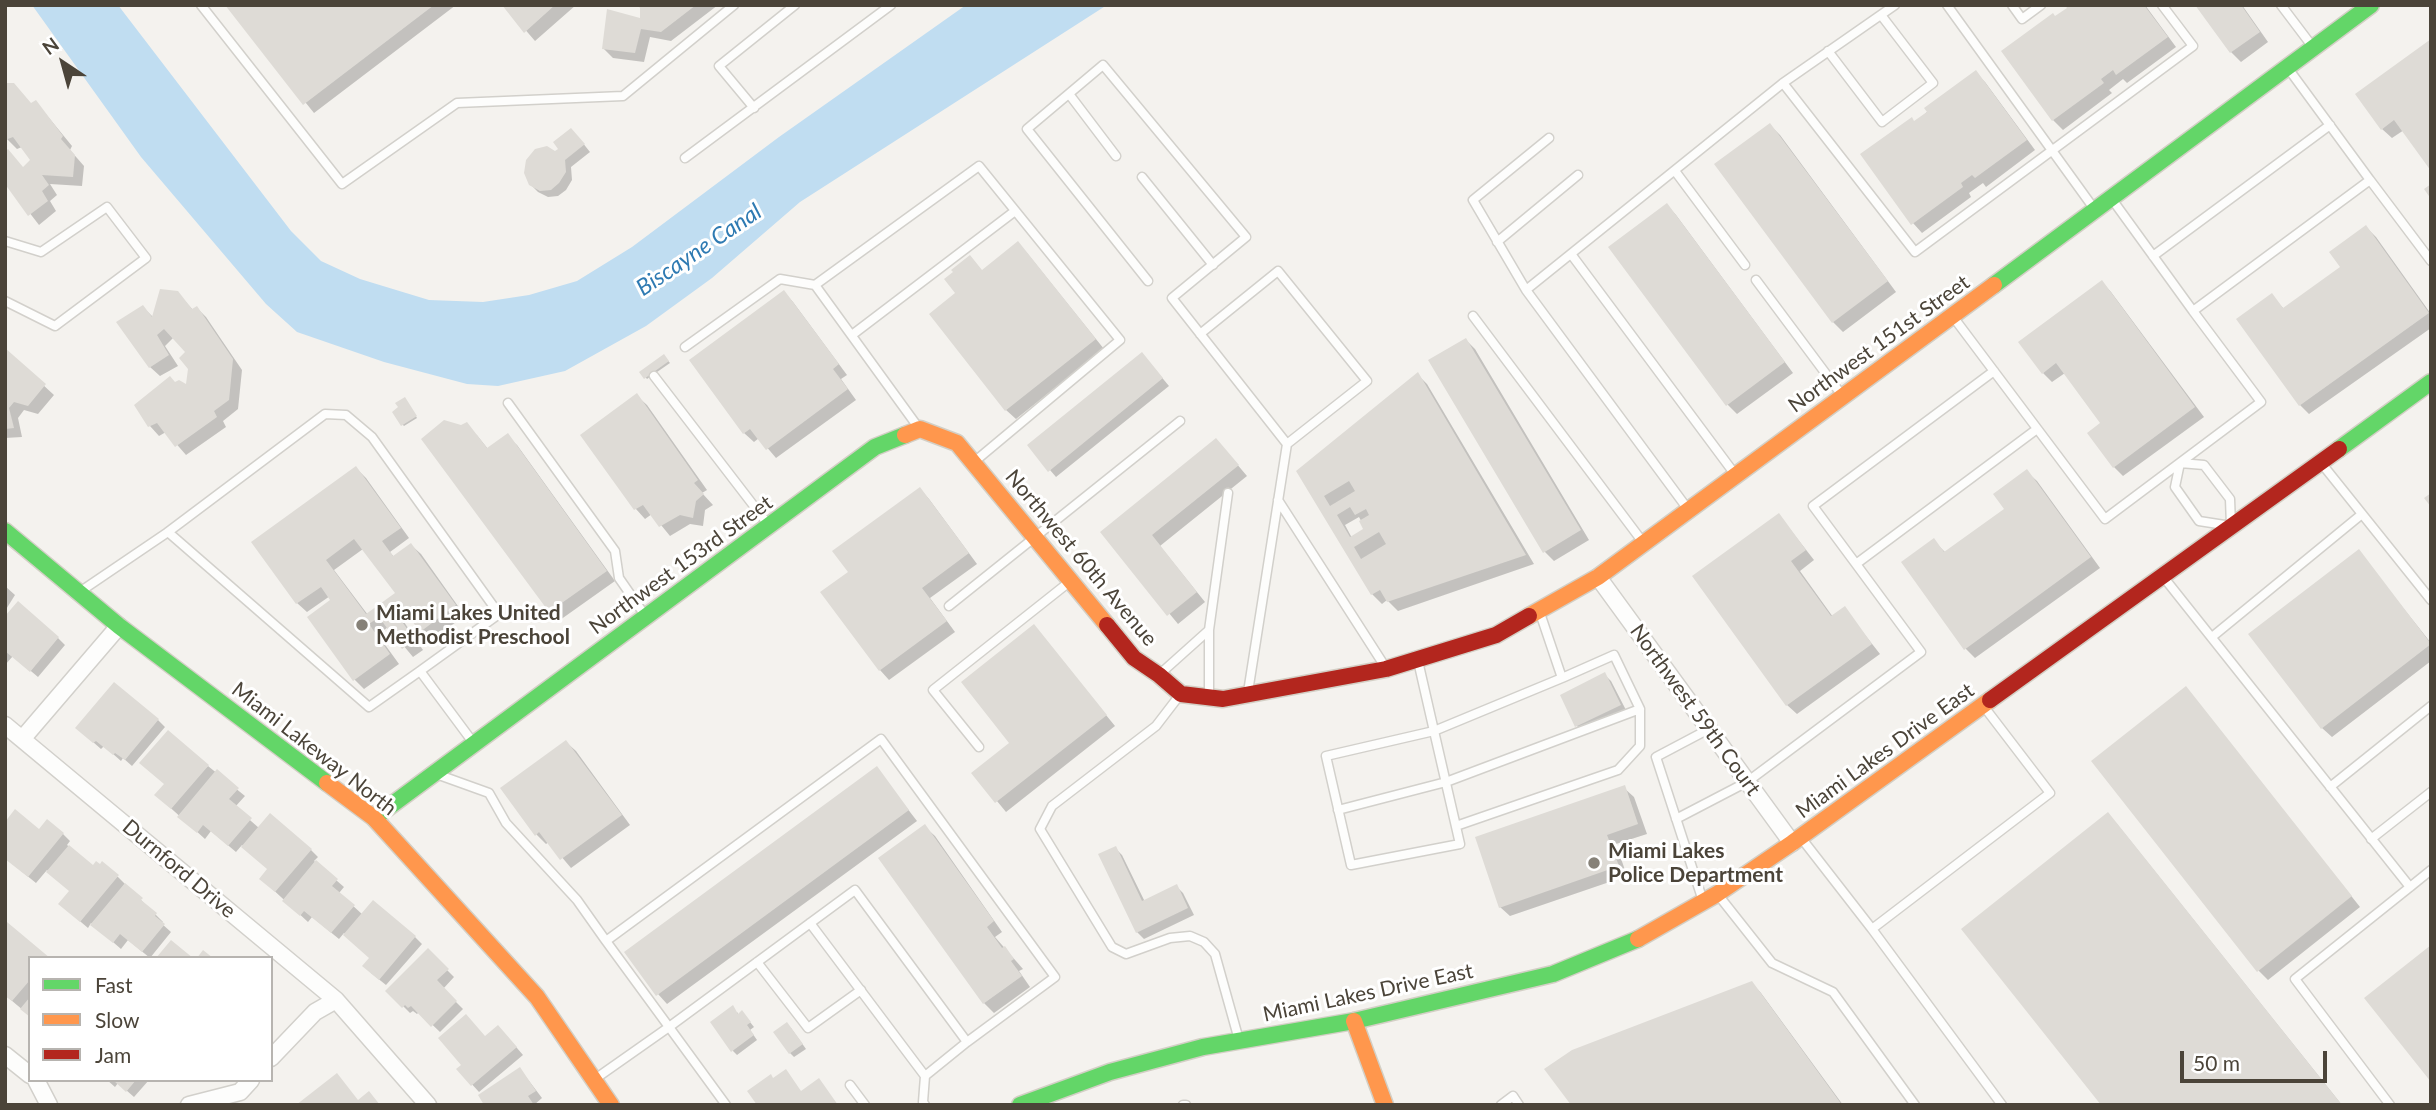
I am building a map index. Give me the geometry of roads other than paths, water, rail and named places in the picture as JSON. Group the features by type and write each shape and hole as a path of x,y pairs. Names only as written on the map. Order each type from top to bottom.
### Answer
{"street":[{"name":"Northwest 151st Street","path":"1386,669 1496,635 1598,578 2371,5"},
{"name":"Miami Lakes Drive East","path":"1020,1105 1110,1072 1203,1046 1354,1020 1553,974 1643,937 1711,898 1796,840 2431,382"},
{"name":"Northwest 60th Avenue","path":"920,429 957,443 1134,658 1181,694"},
{"name":"Northwest 153rd Street","path":"373,818 875,447 920,429"},
{"name":"Miami Lakeway North","path":"5,531 120,626 373,818 537,997 611,1105"},
{"name":"Northwest 59th Court","path":"1598,578 1747,782 1796,840"},
{"path":"23,738 120,626"},
{"path":"1181,694 1223,699 1386,669"},
{"name":"Durnford Drive","path":"5,725 336,1000 428,1105"},
{"path":"273,1056 315,1012 336,1000"},
{"path":"1354,1020 1385,1105"},
{"path":"5,1055 28,1073"},
{"path":"37,1082 50,1105"},
{"path":"189,1105 240,1092 249,1082"}],"lane":[{"path":"201,5 342,184 457,103 623,96 734,5"},
{"path":"754,107 719,66 795,5"},
{"path":"685,158 891,5"},
{"path":"1526,290 1783,83 1895,5"},
{"path":"1947,5 2096,211"},
{"path":"2012,5 2022,19 2041,5"},
{"path":"1783,83 1915,252 2193,46 2162,5"},
{"path":"2281,5 2313,49"},
{"path":"1828,51 1882,122 1933,83 1881,15"},
{"path":"1148,281 1027,129 1103,65 1246,237 1172,298 1287,444"},
{"path":"2288,68 2431,261"},
{"path":"1069,94 1116,156"},
{"path":"2153,256 2330,125"},
{"path":"1549,138 1473,200 1526,290 1689,511"},
{"path":"815,285 978,166 1120,340 974,462"},
{"path":"1675,171 1745,265"},
{"path":"1497,242 1577,175"},
{"path":"1142,177 1213,265"},
{"path":"2193,311 2370,180"},
{"path":"1953,316 2105,519 2261,402 2112,199"},
{"path":"5,241 41,253 107,206 146,258 55,326 5,301"},
{"path":"852,335 1015,211"},
{"path":"1571,254 1736,476"},
{"path":"1200,334 1278,271 1367,381 1287,444 1248,695"},
{"path":"685,347 779,279 815,285 920,429"},
{"path":"1756,280 1843,397"},
{"path":"1473,316 1644,544"},
{"path":"1676,819 1747,782 1921,652 1813,506 1994,371"},
{"path":"654,376 769,526"},
{"path":"508,403 615,551 619,578 646,617"},
{"path":"79,592 168,531 325,414 346,415 372,437 499,614 369,707 168,531"},
{"path":"949,606 1180,421"},
{"path":"1856,564 2037,429"},
{"path":"2321,462 2431,600"},
{"path":"2180,463 2204,465 2230,499 2231,526 2199,521 2175,487 2180,463"},
{"path":"1209,697 1209,630 1228,493"},
{"path":"1278,500 1386,669"},
{"path":"2212,637 2362,514"},
{"path":"2162,576 2410,887"},
{"path":"979,747 933,690 1070,581"},
{"path":"1539,611 1562,678"},
{"path":"1159,675 1209,630"},
{"path":"1418,659 1434,731 1460,844 1351,865 1326,756 1434,731 1614,656 1640,709 1640,746 1618,770 1456,826"},
{"path":"421,671 473,744"},
{"path":"1181,694 1156,726 1052,806 1040,829 1112,947 1126,954 1170,938 1190,936 1204,942 1215,954 1239,1040"},
{"path":"1872,929 2050,793 1983,706"},
{"path":"2330,786 2431,706"},
{"path":"1338,810 1446,782 1640,709"},
{"path":"1709,729 1656,758 1676,819 1711,898 1772,963 1833,992 1915,1105"},
{"path":"606,941 881,739 1055,977 925,1076 921,1104"},
{"path":"434,773 489,793 506,823 577,900 726,1105"},
{"path":"2371,839 2431,792"},
{"path":"1796,840 1872,929 2002,1105"},
{"path":"2390,1105 2295,979 2431,870"},
{"path":"594,1080 855,890 967,1042"},
{"path":"810,923 925,1076"},
{"path":"757,962 808,1028 861,990"},
{"path":"850,1085 865,1105"},
{"path":"1501,1105 1513,1096 1519,1105"}],"water":[{"name":"Biscayne Canal","path":"32,5 118,5 291,231 321,261 360,279 429,300 483,302 529,295 577,281 632,247 779,137 966,5 1107,5 800,202 712,278 646,326 565,371 498,386 467,384 384,362 297,332 266,304 141,157"}],"place":[{"name":"Miami Lakes United Methodist Preschool","path":"362,625"},
{"name":"Miami Lakes Police Department","path":"1594,863"}]}
